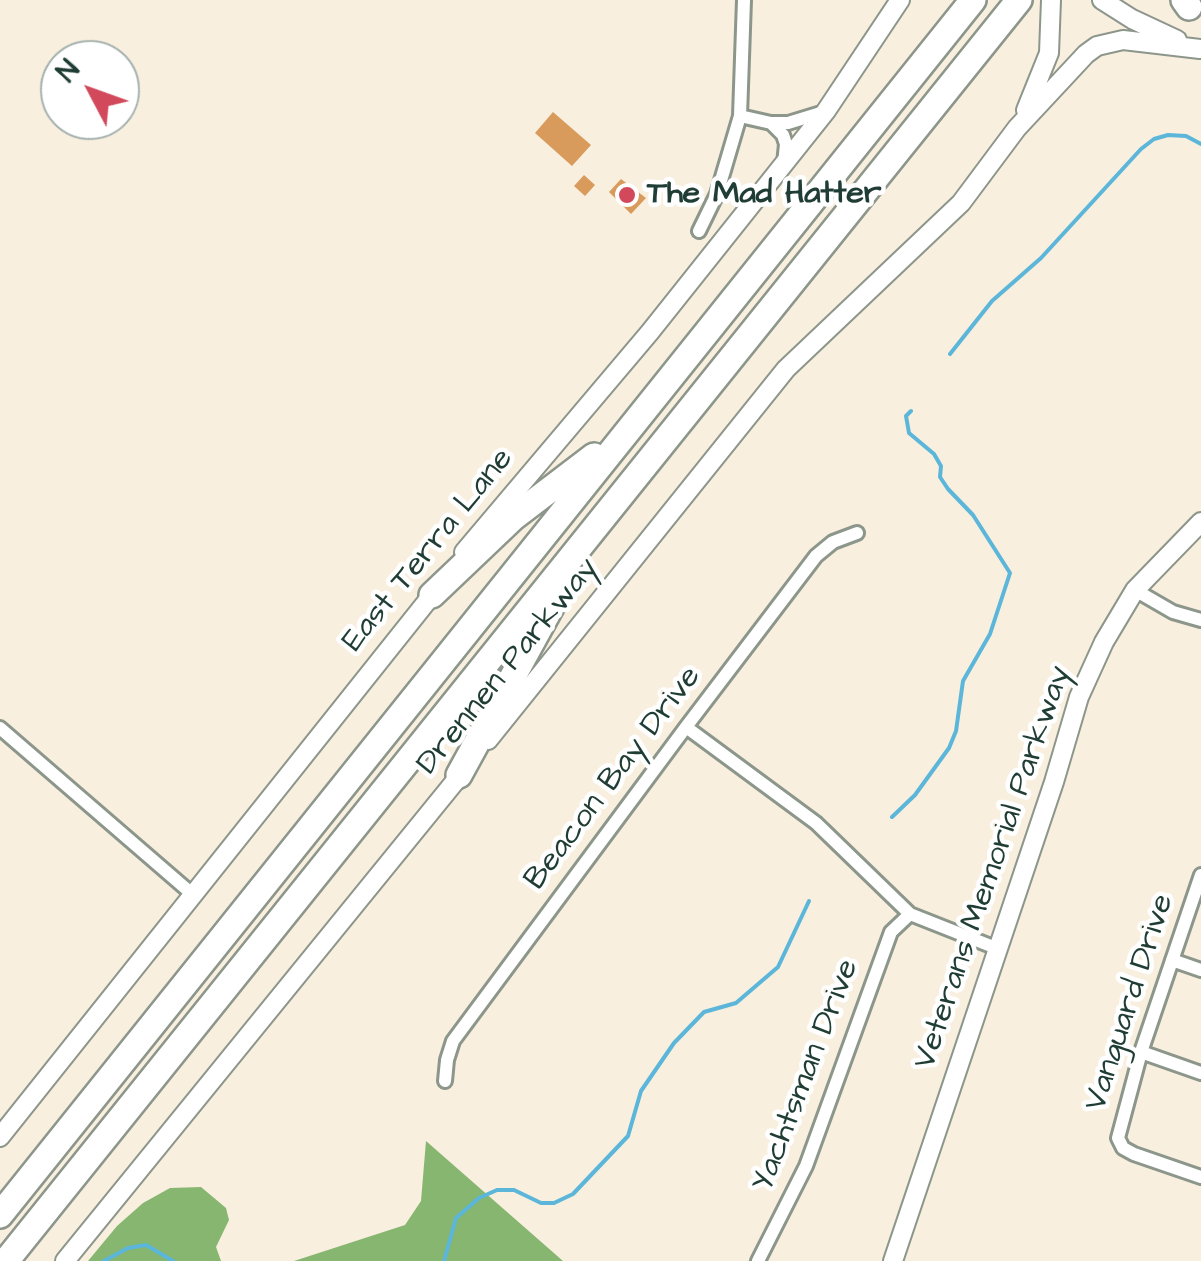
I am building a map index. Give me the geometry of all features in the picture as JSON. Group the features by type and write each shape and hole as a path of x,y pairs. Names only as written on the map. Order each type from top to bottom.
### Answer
{"highway":[{"path":"0,1215 973,0"},
{"path":"6,1261 1019,0"},
{"path":"432,595 514,517 626,432"},
{"path":"460,775 596,526"}],"main road":[{"name":"East Terra Lane","path":"0,1137 471,542 650,332 826,111 900,0"},
{"path":"1102,0 1132,19 1200,50"},
{"path":"1017,128 1049,53 1051,3"},
{"path":"1017,128 1074,65 1097,46 1123,40 1200,50"},
{"name":"Drennen Parkway","path":"66,1261 786,369 961,203 1017,128"},
{"name":"Veterans Memorial Parkway","path":"893,1261 1079,697 1104,642 1135,590 1201,522"}],"street":[{"path":"699,231 717,194 740,116 744,0"},
{"path":"740,116 771,123 800,121 826,111"},
{"path":"771,123 786,144 784,164"},
{"name":"Beacon Bay Drive","path":"446,1081 446,1060 453,1041 686,727 816,556 833,542 857,532"},
{"path":"1135,590 1172,612 1201,620"},
{"path":"686,727 784,796 910,914 996,948"},
{"path":"0,728 191,894"},
{"name":"Vanguard Drive","path":"1201,875 1141,1052 1118,1138 1123,1148 1201,1177"},
{"name":"Yachtsman Drive","path":"758,1261 806,1166 891,932 910,914"},
{"path":"1172,960 1201,970"},
{"path":"1141,1052 1201,1073"}],"green space":[{"path":"426,1141 563,1261 294,1261 405,1225 421,1201"},
{"path":"201,1187 226,1208 229,1220 216,1247 221,1261 88,1261 117,1226 143,1203 170,1188"}],"building":[{"path":"553,112 591,145 572,166 535,133"},
{"path":"584,175 595,185 585,196 574,186"},
{"name":"The Mad Hatter","path":"621,179 646,198 631,214 609,192"}],"waterway":[{"path":"950,354 992,301 1041,258 1141,149 1168,135 1186,136 1201,144"},
{"path":"892,817 915,795 949,748 956,731 963,681 990,634 1010,573 973,515 940,477 941,466 934,454 909,433 906,416 911,411"},
{"path":"444,1261 456,1218 479,1198 497,1190 514,1190 541,1203 554,1203 573,1194 628,1136 641,1091 674,1043 704,1012 736,1003 778,967 809,901"},
{"path":"104,1261 128,1248 146,1245 173,1261"}],"place":[{"name":"The Mad Hatter","path":"627,195"}]}
